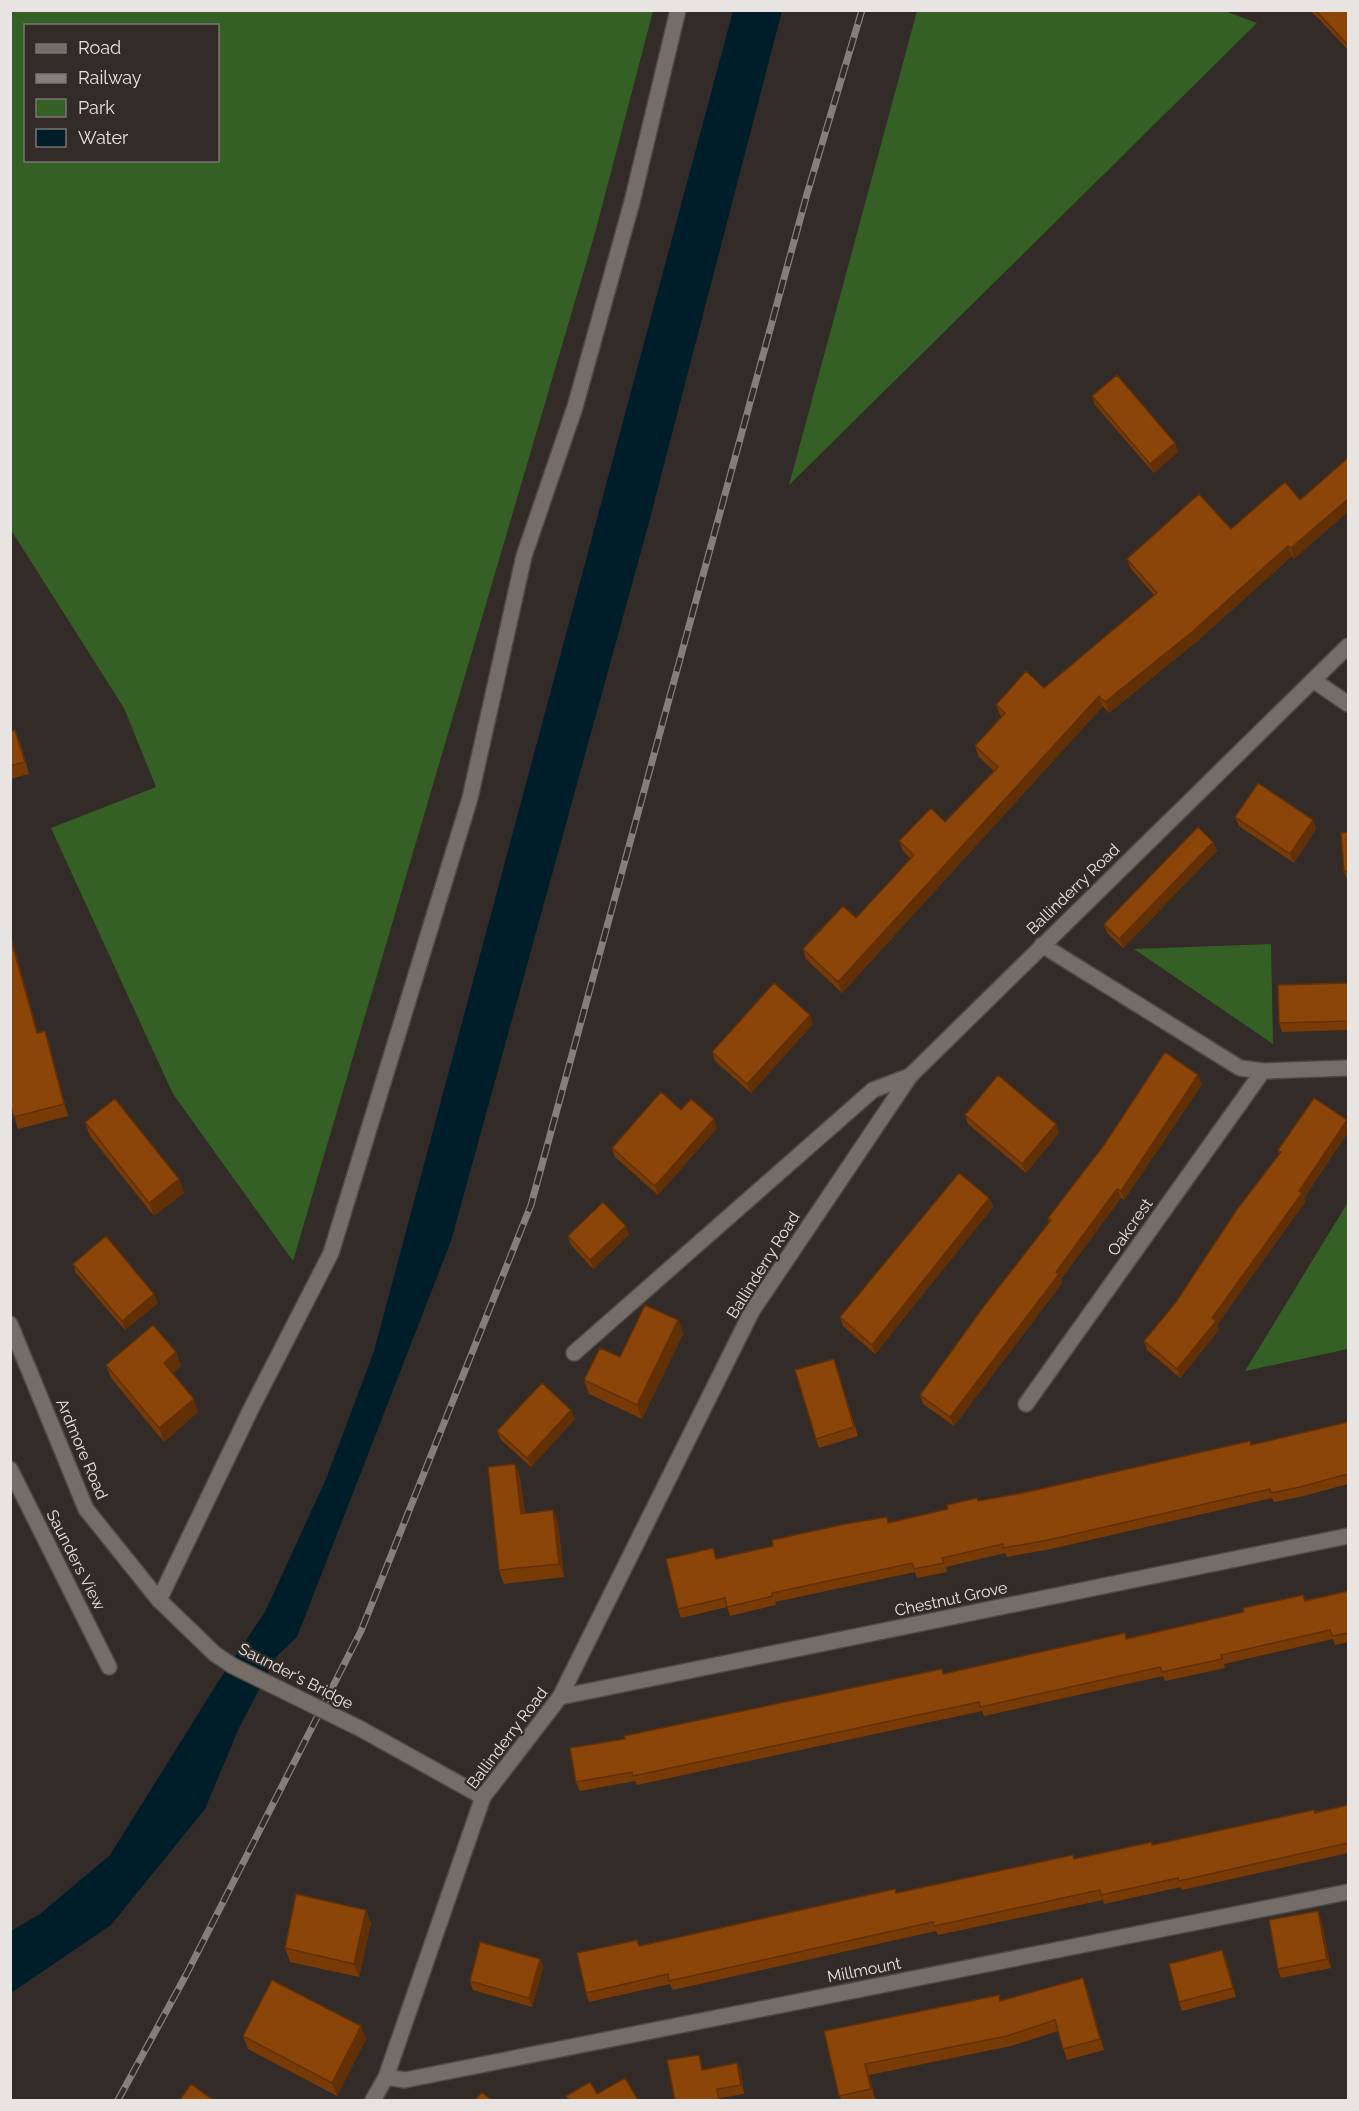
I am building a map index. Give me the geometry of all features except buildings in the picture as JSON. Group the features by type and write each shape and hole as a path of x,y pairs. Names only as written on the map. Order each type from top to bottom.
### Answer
{"street":[{"path":"159,1600 251,1409 332,1253 470,798 524,556 578,396 632,202 678,10"},
{"name":"Ballinderry Road","path":"373,2100 386,2077 483,1797 560,1697 752,1311 910,1076 1348,646"},
{"path":"1313,680 1348,704"},
{"path":"1042,945 1240,1068 1263,1071 1348,1068"},
{"name":"Oakcrest","path":"1026,1404 1263,1071"},
{"path":"574,1353 873,1090 910,1076"},
{"name":"Ardmore Road","path":"10,1324 86,1509 159,1600 215,1654"},
{"name":"Saunders View","path":"10,1469 109,1667"},
{"name":"Chestnut Grove","path":"560,1697 1348,1536"},
{"name":"Saunder's Bridge","path":"215,1654 233,1666 362,1729 483,1797"},
{"name":"Millmount","path":"386,2077 405,2080 1348,1892"}],"green space":[{"path":"11,10 653,11 595,233 293,1261 173,1094 51,828 156,787 124,708 11,530"},
{"path":"1222,10 1257,23 789,485 917,11"},
{"path":"1271,944 1273,1044 1134,949"},
{"path":"1348,1202 1348,1349 1245,1371"}],"water":[{"path":"733,11 782,11 648,526 451,1241 297,1637 276,1657 239,1728 205,1809 111,1925 11,1993 11,1931 40,1914 110,1855 218,1682 265,1612 326,1479 374,1351"}],"railway":[{"path":"118,2100 186,1975 361,1631 531,1205 807,194 862,10"}]}
